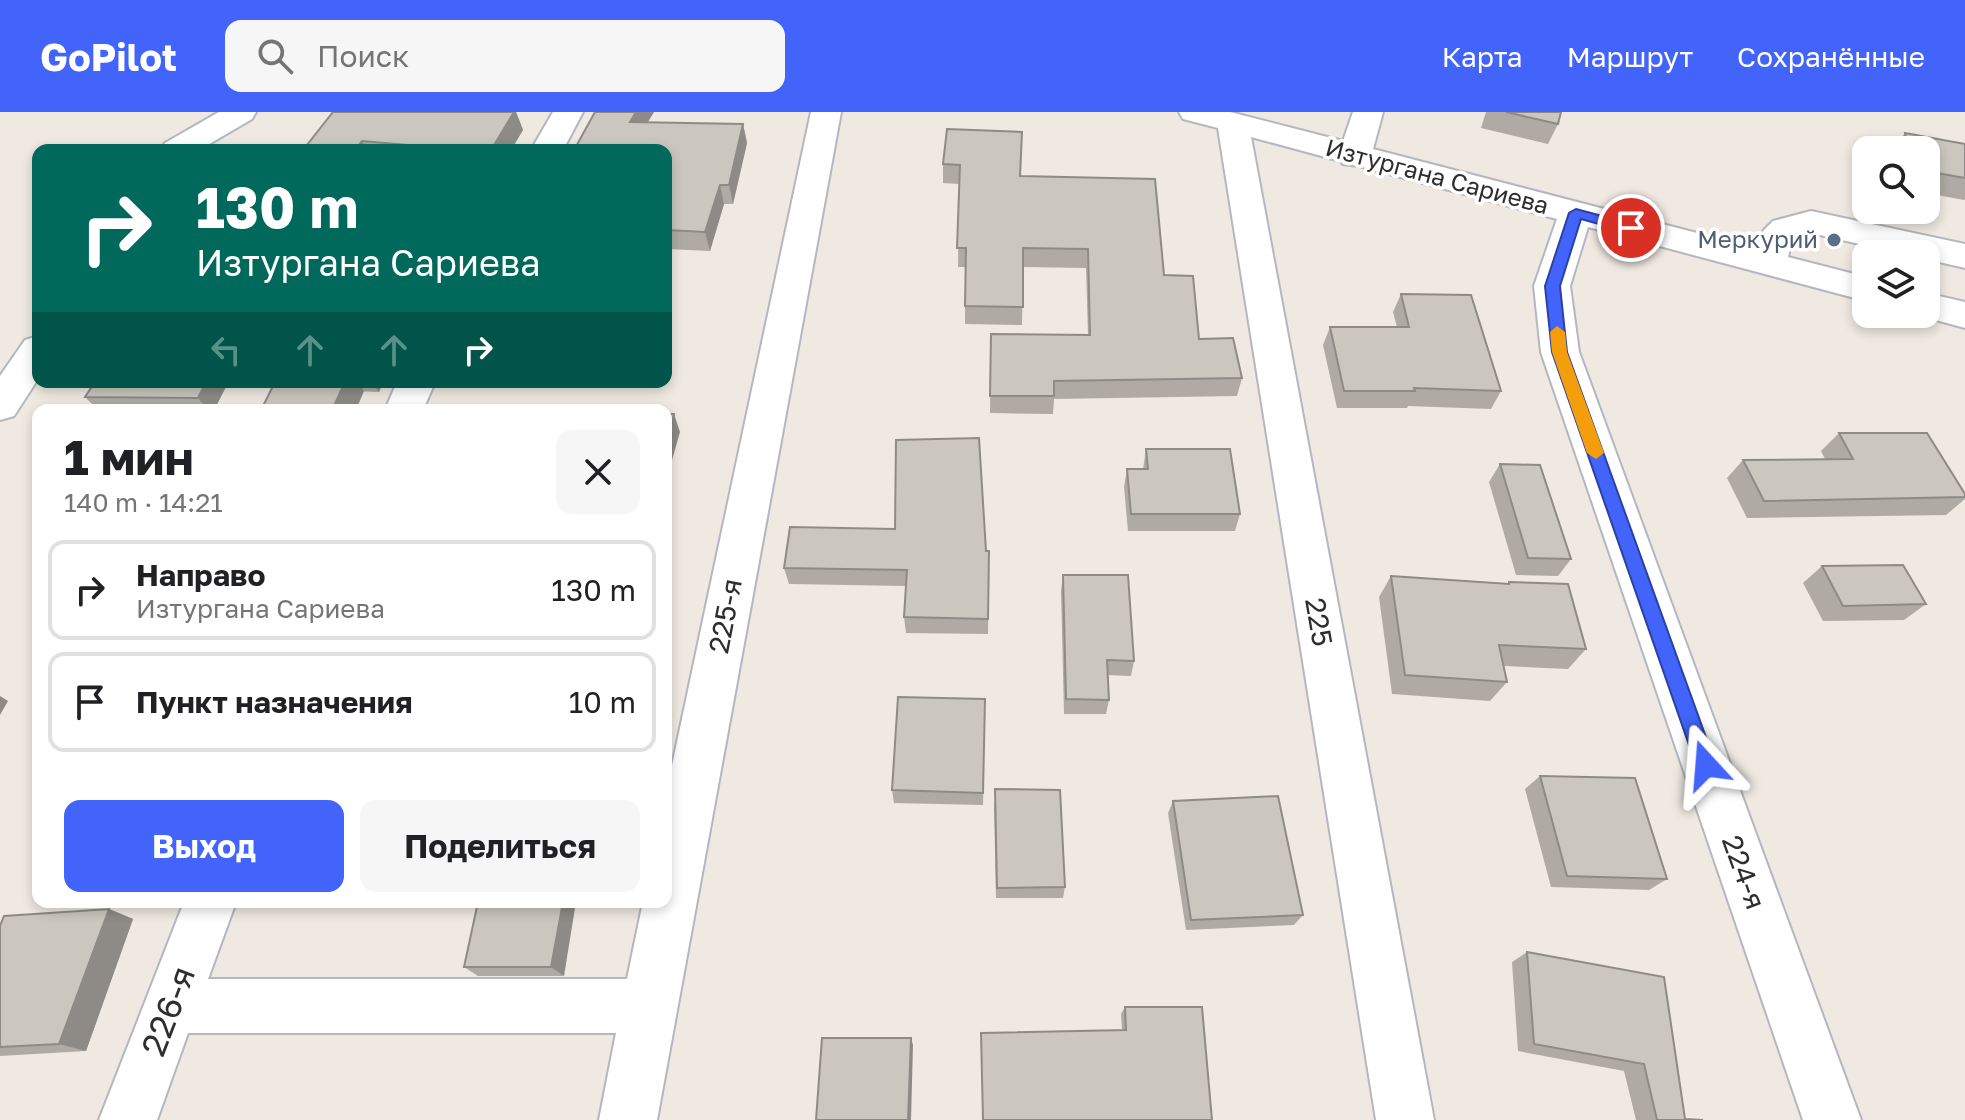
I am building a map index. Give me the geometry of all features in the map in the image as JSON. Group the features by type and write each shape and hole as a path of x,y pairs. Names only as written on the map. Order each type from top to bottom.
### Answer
{"street":[{"path":"186,144 241,112"},
{"path":"550,144 568,112"},
{"name":"225-я","path":"672,885 826,112"},
{"path":"1354,157 1368,112"},
{"name":"Изтургана Сариева","path":"1213,118 1852,285"},
{"name":"225","path":"1213,118 1405,1120"},
{"name":"224-я","path":"1576,213 1552,286 1560,352 1832,1120"},
{"path":"1770,264 1773,239 1786,226 1811,222 1965,256"},
{"path":"1940,309 1965,315"},
{"path":"0,406 32,358"},
{"name":"226-я","path":"128,1120 208,908"},
{"name":"225-я","path":"628,1120 668,908"},
{"path":"169,1006 648,1006"}],"building":[{"path":"333,112 514,112 495,144 362,141 360,144 308,144"},
{"path":"595,112 636,112 630,122 743,124 729,185 720,185 705,232 672,230 672,144 577,144"},
{"path":"1506,112 1561,112 1558,124"},
{"path":"947,129 1022,132 1020,176 1155,179 1164,275 1193,276 1199,339 1233,338 1242,378 1054,381 1054,396 990,396 991,334 1090,335 1088,249 1023,248 1023,307 965,306 966,248 957,248 960,165 943,164"},
{"path":"1940,139 1965,144 1965,178 1940,174"},
{"path":"1401,294 1471,295 1501,391 1414,388 1415,391 1344,391 1330,327 1409,327"},
{"path":"91,388 203,388 198,398 85,397"},
{"path":"272,388 342,388 335,404 264,404"},
{"path":"1839,433 1927,433 1965,497 1764,501 1743,460 1853,459"},
{"path":"979,438 986,551 989,551 988,619 904,617 907,570 784,568 790,527 895,529 896,440"},
{"path":"1146,449 1230,449 1240,514 1131,514 1127,469 1148,469"},
{"path":"1500,464 1540,465 1571,559 1528,558"},
{"path":"1903,565 1926,604 1843,606 1822,566"},
{"path":"1063,575 1128,575 1134,661 1107,660 1109,700 1066,699"},
{"path":"1391,576 1509,584 1568,584 1586,649 1499,645 1507,682 1405,675"},
{"path":"898,697 985,699 983,793 892,790"},
{"path":"1540,776 1635,778 1667,879 1567,876"},
{"path":"995,789 1060,790 1065,887 997,888"},
{"path":"1278,796 1303,915 1191,920 1173,801"},
{"path":"477,908 562,908 551,967 464,967"},
{"path":"109,909 59,1044 0,1047 0,926 4,916"},
{"path":"1527,952 1664,977 1685,1119 1703,1120 1657,1120 1644,1064 1534,1044"},
{"path":"1125,1007 1202,1007 1212,1120 983,1120 981,1033 1126,1030"},
{"path":"822,1038 911,1038 908,1120 816,1120"}],"slow traffic":[{"path":"1557,332 1560,352 1596,453"}],"place":[{"name":"Меркурий","path":"1834,240"}],"route":[{"path":"1631,228 1576,213 1552,286 1560,352 1706,765"}]}
